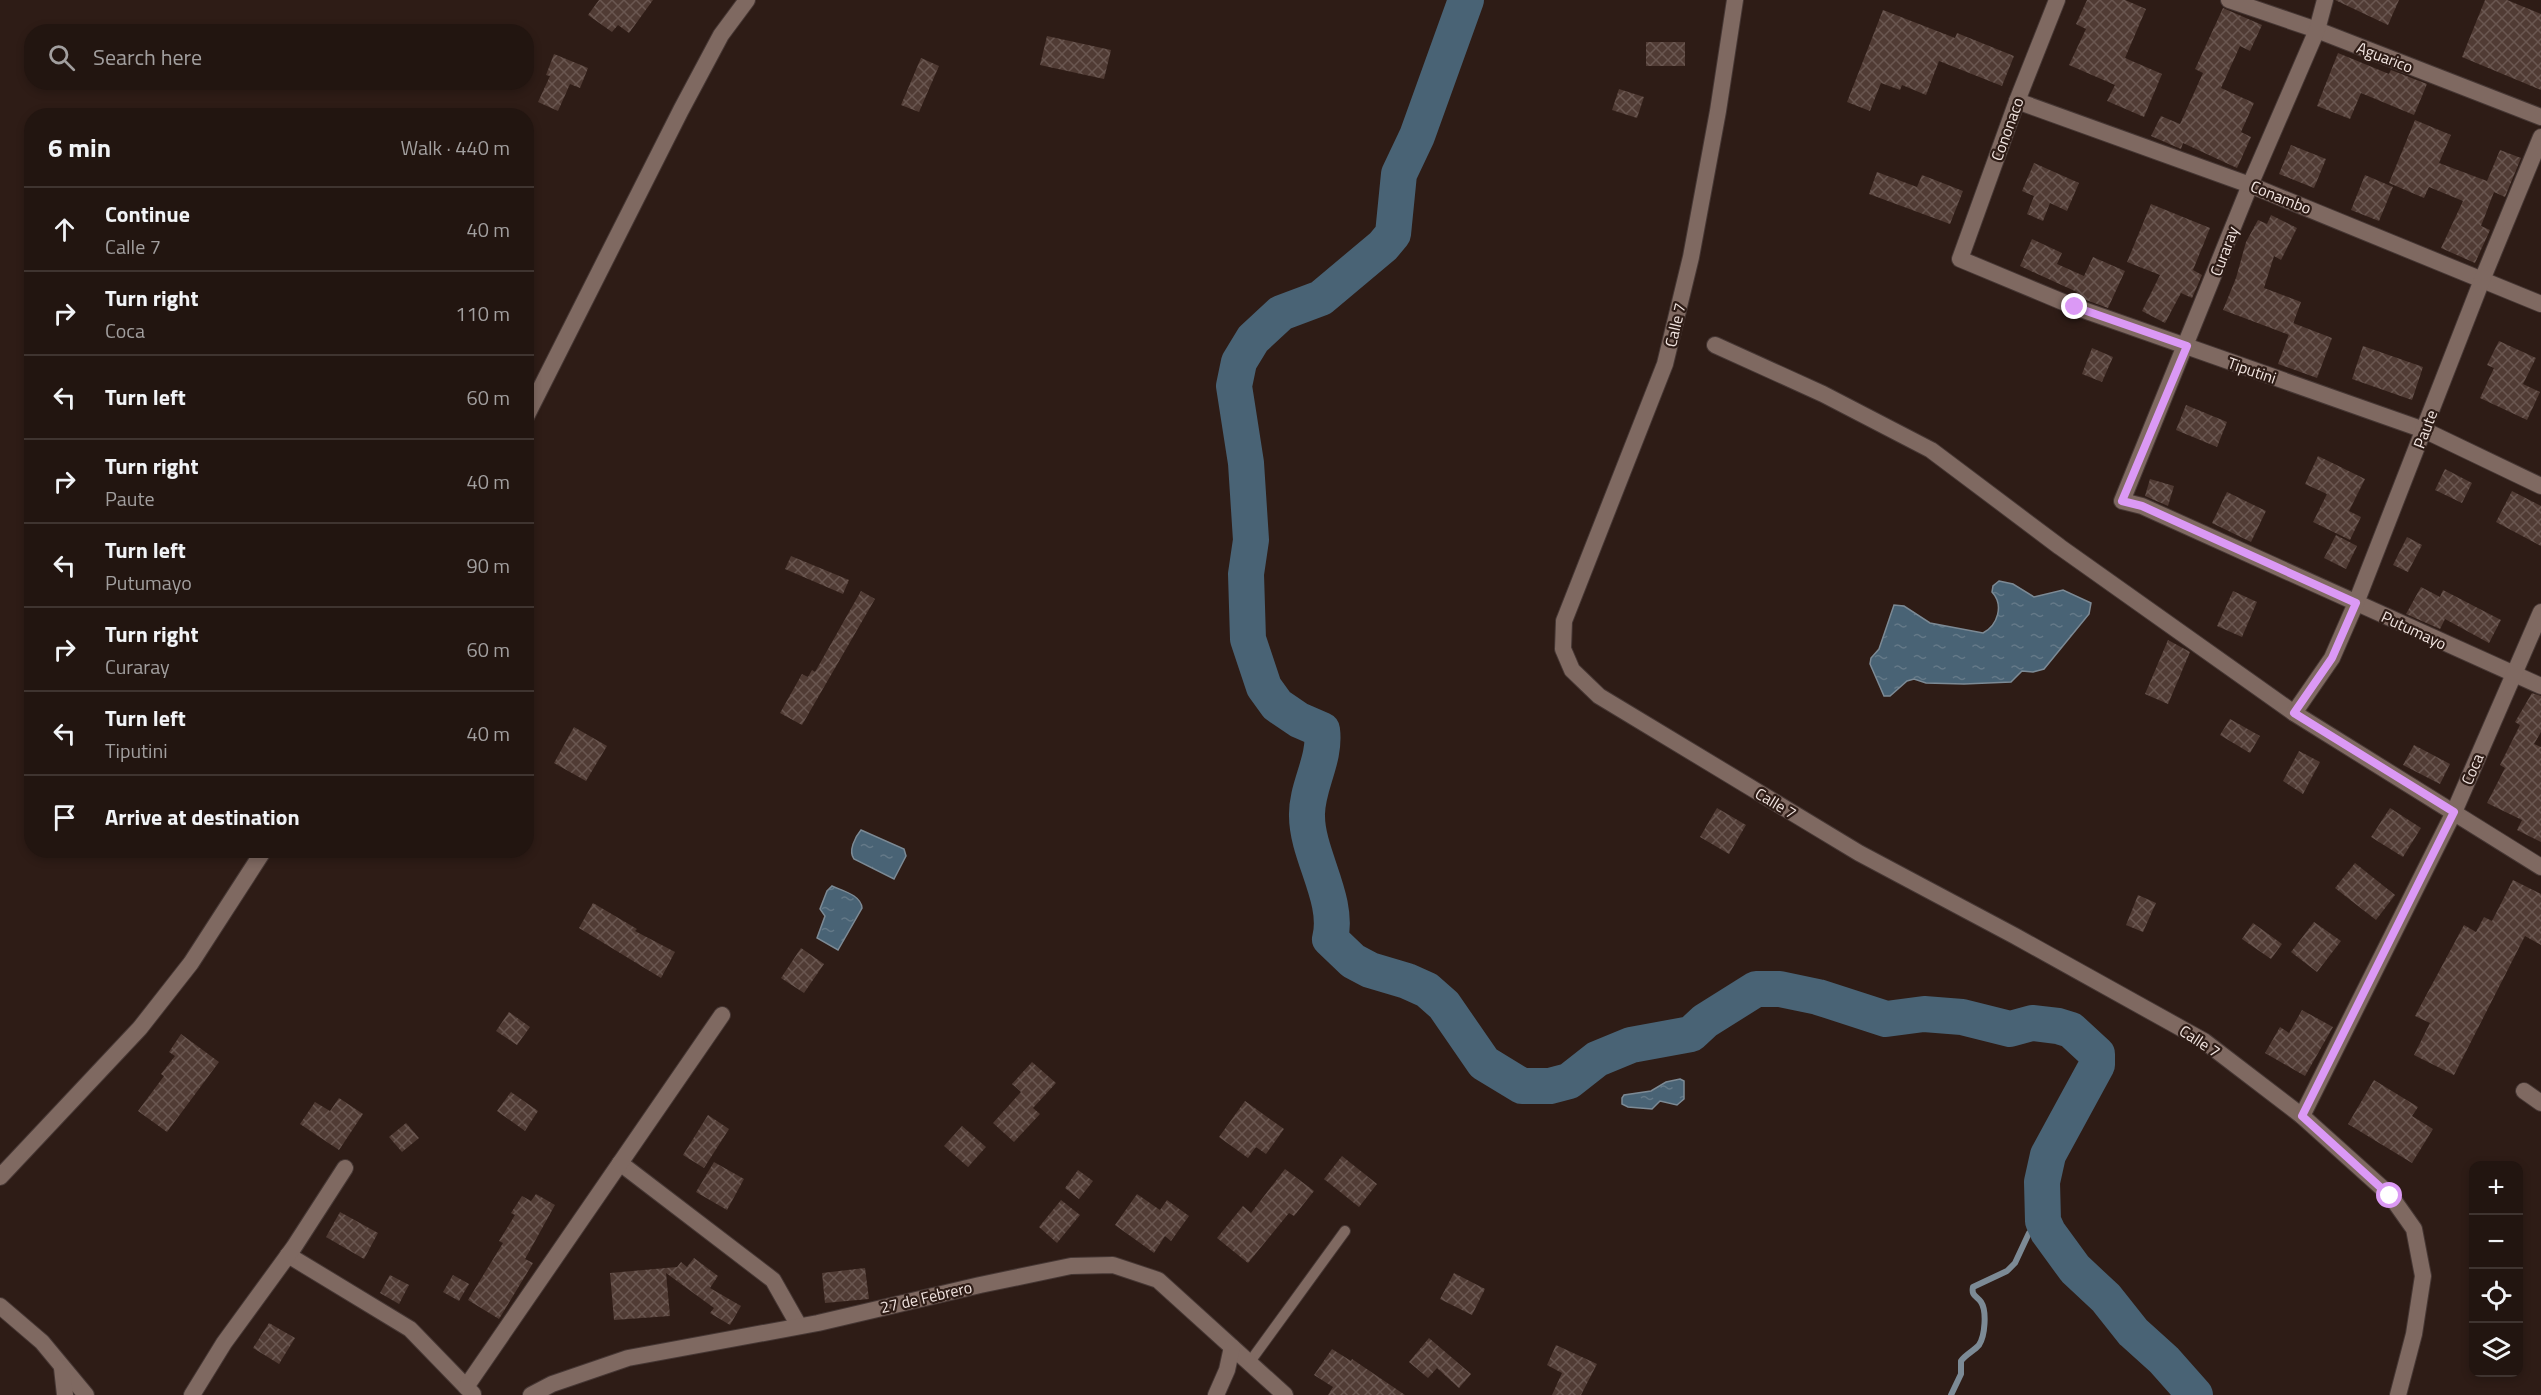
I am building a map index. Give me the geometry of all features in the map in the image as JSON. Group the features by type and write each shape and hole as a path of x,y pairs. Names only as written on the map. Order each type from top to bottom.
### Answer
{"street":[{"path":"534,401 681,110 721,35 747,0"},
{"name":"Calle 7","path":"1735,0 1718,111 1695,234 1665,364 1564,621 1563,649 1572,670 1599,696 1859,853 2204,1041 2302,1116 2390,1196 2414,1229 2423,1276 2414,1334 2398,1395"},
{"name":"Cononaco","path":"1960,258 2017,101 2057,0"},
{"name":"Aguarico","path":"2229,0 2317,30 2541,117"},
{"name":"Curaray","path":"2122,501 2187,346 2250,184 2317,30 2325,0"},
{"name":"Conambo","path":"2017,101 2250,184 2541,304"},
{"name":"Paute","path":"2294,713 2332,658 2356,603 2482,280 2541,137"},
{"name":"Tiputini","path":"1960,258 2075,307 2424,430 2541,486"},
{"path":"1715,345 1823,394 1931,450 2060,548 2294,713 2541,867"},
{"name":"Putumayo","path":"2122,501 2142,506 2541,686"},
{"name":"Coca","path":"2302,1116 2454,812 2541,612"},
{"path":"0,1177 140,1028 190,963 259,858"},
{"path":"288,1255 410,1329 470,1391 620,1163 722,1015"},
{"path":"2524,1091 2541,1103"},
{"path":"620,1163 773,1280 799,1326"},
{"path":"192,1395 224,1342 288,1255 345,1168"},
{"name":"27 de Febrero","path":"531,1395 552,1384 628,1358 799,1326 1071,1266 1113,1265 1158,1280 1285,1395"},
{"path":"0,1306 42,1342 86,1395"},
{"path":"1216,1395 1227,1370 1232,1347"},
{"path":"62,1368 65,1395"}],"lane":[{"path":"1249,1363 1345,1231"}],"water":[{"path":"1999,581 2013,584 2034,597 2063,590 2091,603 2089,614 2044,669 2033,672 2022,671 2011,682 1926,683 1914,679 1907,681 1890,696 1884,696 1870,664 1871,658 1879,649 1894,605 1904,606 1930,623 1983,633 1996,620 1998,614 1998,603 1992,592 1993,586"},
{"path":"861,830 904,849 906,856 894,879 854,859 852,848"},
{"path":"832,886 855,897 862,908 838,950 817,938 825,916 820,909 827,891"},
{"path":"1680,1079 1684,1081 1684,1099 1677,1105 1660,1101 1652,1109 1628,1107 1622,1104 1624,1095 1651,1091 1666,1082"}],"building":[{"path":"599,0 653,0 629,33 618,25 612,32 588,15"},
{"path":"2087,0 2125,0 2146,9 2125,58 2162,74 2144,117 2107,101 2115,85 2069,65 2086,29 2076,24"},
{"path":"2335,0 2399,0 2388,25"},
{"path":"2485,0 2507,0 2541,14 2541,90 2462,57"},
{"path":"2223,8 2262,25 2250,51 2240,46 2221,88 2254,103 2241,132 2251,137 2237,168 2183,143 2181,149 2151,136 2161,116 2180,124 2203,73 2195,69"},
{"path":"1883,10 1955,38 1957,33 2014,56 2002,86 1939,61 1926,95 1902,85 1900,90 1881,83 1870,111 1847,102"},
{"path":"1047,36 1111,50 1104,79 1040,65"},
{"path":"1646,42 1685,42 1685,66 1646,66"},
{"path":"2338,53 2389,74 2391,70 2427,84 2414,115 2361,93 2350,119 2317,106"},
{"path":"554,54 588,68 580,88 570,84 558,111 538,102 550,76 546,75"},
{"path":"921,58 939,66 919,112 901,105"},
{"path":"1619,89 1644,97 1637,118 1612,110"},
{"path":"2415,120 2451,135 2439,163 2487,181 2500,150 2521,158 2505,197 2494,192 2481,226 2490,230 2475,263 2441,248 2463,201 2429,187 2424,198 2389,183"},
{"path":"2291,145 2326,159 2314,188 2279,174"},
{"path":"2034,163 2079,183 2067,211 2050,203 2043,221 2027,214 2034,196 2022,191"},
{"path":"1877,172 1917,187 1922,175 1963,191 1950,224 1869,194"},
{"path":"2365,175 2393,187 2379,221 2351,210"},
{"path":"2151,204 2210,228 2193,270 2202,275 2192,298 2181,293 2165,323 2142,311 2160,275 2127,262"},
{"path":"2271,215 2297,228 2281,260 2274,256 2264,288 2301,302 2289,335 2223,310 2236,278 2246,242 2258,220 2267,224"},
{"path":"2032,239 2062,253 2057,264 2084,276 2093,257 2125,271 2108,308 2075,296 2077,292 2020,266"},
{"path":"2293,323 2332,338 2317,378 2278,364"},
{"path":"2499,341 2536,358 2523,384 2540,392 2527,420 2480,398 2494,368 2487,365"},
{"path":"2363,346 2423,367 2412,400 2352,379"},
{"path":"2092,348 2113,357 2102,382 2082,374"},
{"path":"2186,405 2227,422 2217,447 2176,430"},
{"path":"2318,456 2365,479 2349,511 2361,517 2350,540 2313,522 2327,494 2305,484"},
{"path":"2445,469 2472,483 2462,503 2435,490"},
{"path":"2150,479 2174,486 2168,506 2145,496"},
{"path":"2512,491 2541,506 2541,546 2496,522"},
{"path":"2227,492 2266,511 2251,542 2212,523"},
{"path":"2336,535 2357,546 2346,569 2324,558"},
{"path":"2407,537 2422,545 2408,572 2393,565"},
{"path":"791,556 849,580 843,594 785,569"},
{"path":"2421,587 2440,597 2443,590 2501,620 2489,643 2445,619 2440,629 2406,614"},
{"path":"861,591 875,599 802,725 780,713 802,674 808,677 812,670 815,672"},
{"path":"2233,591 2257,602 2242,637 2217,626"},
{"path":"2168,640 2190,652 2168,704 2145,694"},
{"path":"2532,693 2541,696 2541,732 2534,744 2541,747 2541,842 2517,830 2522,820 2487,803 2505,768 2500,765 2520,725 2515,722"},
{"path":"2230,719 2260,736 2250,753 2220,735"},
{"path":"574,727 607,746 586,781 554,763"},
{"path":"2414,745 2450,764 2440,784 2403,765"},
{"path":"2299,751 2320,762 2303,794 2283,781"},
{"path":"1717,808 1746,825 1729,854 1700,837"},
{"path":"2390,808 2421,828 2403,857 2371,837"},
{"path":"2355,863 2395,895 2376,920 2335,888"},
{"path":"2513,880 2541,894 2541,945 2525,936 2454,1075 2414,1055 2430,1023 2415,1016 2464,925 2476,932 2484,917 2492,921"},
{"path":"2138,895 2156,903 2143,932 2126,925"},
{"path":"593,903 637,929 635,931 675,952 661,978 579,928"},
{"path":"2314,922 2341,941 2317,972 2291,952"},
{"path":"2253,923 2282,944 2271,959 2242,939"},
{"path":"801,948 824,964 804,993 781,978"},
{"path":"2302,1010 2333,1027 2305,1076 2265,1053 2280,1027 2289,1033"},
{"path":"509,1012 530,1027 517,1045 496,1031"},
{"path":"181,1034 219,1062 167,1132 138,1111 164,1076 161,1074 175,1056 169,1052"},
{"path":"1032,1062 1056,1083 1033,1108 1040,1114 1014,1142 993,1123 1021,1092 1012,1084"},
{"path":"2374,1080 2418,1107 2412,1116 2433,1129 2412,1163 2348,1124"},
{"path":"511,1092 538,1111 525,1131 497,1111"},
{"path":"339,1098 363,1114 339,1150 300,1124 315,1102 330,1111"},
{"path":"1245,1101 1284,1129 1266,1154 1256,1147 1248,1158 1219,1137"},
{"path":"708,1115 729,1129 704,1168 683,1155"},
{"path":"406,1123 419,1138 402,1152 389,1137"},
{"path":"962,1126 986,1147 968,1167 944,1146"},
{"path":"1342,1156 1377,1184 1359,1207 1324,1179"},
{"path":"714,1162 744,1179 727,1210 696,1192"},
{"path":"1285,1169 1314,1191 1294,1216 1289,1213 1248,1263 1217,1238 1243,1206 1251,1213"},
{"path":"1078,1170 1093,1181 1079,1199 1065,1188"},
{"path":"536,1194 555,1205 525,1259 533,1263 499,1319 468,1300 503,1243 499,1241 515,1215 511,1213 522,1196 531,1201"},
{"path":"1137,1194 1160,1210 1167,1200 1189,1216 1171,1241 1165,1236 1154,1253 1115,1225"},
{"path":"1061,1200 1080,1215 1057,1243 1039,1227"},
{"path":"340,1212 378,1233 364,1259 326,1237"},
{"path":"694,1258 718,1276 710,1288 741,1306 730,1325 710,1313 714,1308 666,1273 670,1316 614,1320 610,1273 677,1267 681,1262 687,1267"},
{"path":"865,1268 869,1299 825,1303 822,1273"},
{"path":"1454,1273 1485,1289 1472,1315 1440,1299"},
{"path":"390,1275 409,1285 399,1304 380,1293"},
{"path":"453,1275 469,1284 459,1301 443,1292"},
{"path":"269,1323 295,1338 279,1364 253,1348"},
{"path":"1429,1338 1471,1374 1459,1388 1437,1368 1428,1378 1409,1362"},
{"path":"1556,1345 1597,1364 1581,1395 1552,1395 1562,1373 1547,1365"},
{"path":"1332,1349 1351,1361 1352,1359 1405,1395 1328,1395 1333,1387 1314,1375"}],"waterway":[{"path":"1466,0 1417,136 1399,174 1393,234 1383,246 1321,298 1281,313 1253,339 1239,362 1234,386 1246,463 1251,540 1246,574 1248,639 1264,687 1277,705 1299,720 1322,730 1321,752 1309,795 1307,816 1308,831 1331,909 1330,939 1353,961 1370,970 1407,981 1427,990 1444,1005 1484,1063 1522,1086 1550,1086 1569,1081 1597,1059 1631,1045 1691,1034 1705,1021 1756,989 1780,989 1818,997 1886,1019 1924,1014 1962,1017 2010,1029 2032,1023 2071,1030 2097,1054 2097,1065 2048,1155 2042,1182 2043,1221 2048,1232 2075,1269 2106,1298 2133,1332 2164,1360 2195,1395"},
{"path":"1951,1395 1961,1374 1961,1361 1979,1345 1983,1336 1983,1306 1974,1294 1973,1287 2007,1271 2015,1263 2029,1233 2048,1232"}],"route":[{"path":"2075,307 2187,346 2122,501 2142,506 2356,603 2332,658 2294,713 2454,812 2302,1116 2390,1196"}]}
